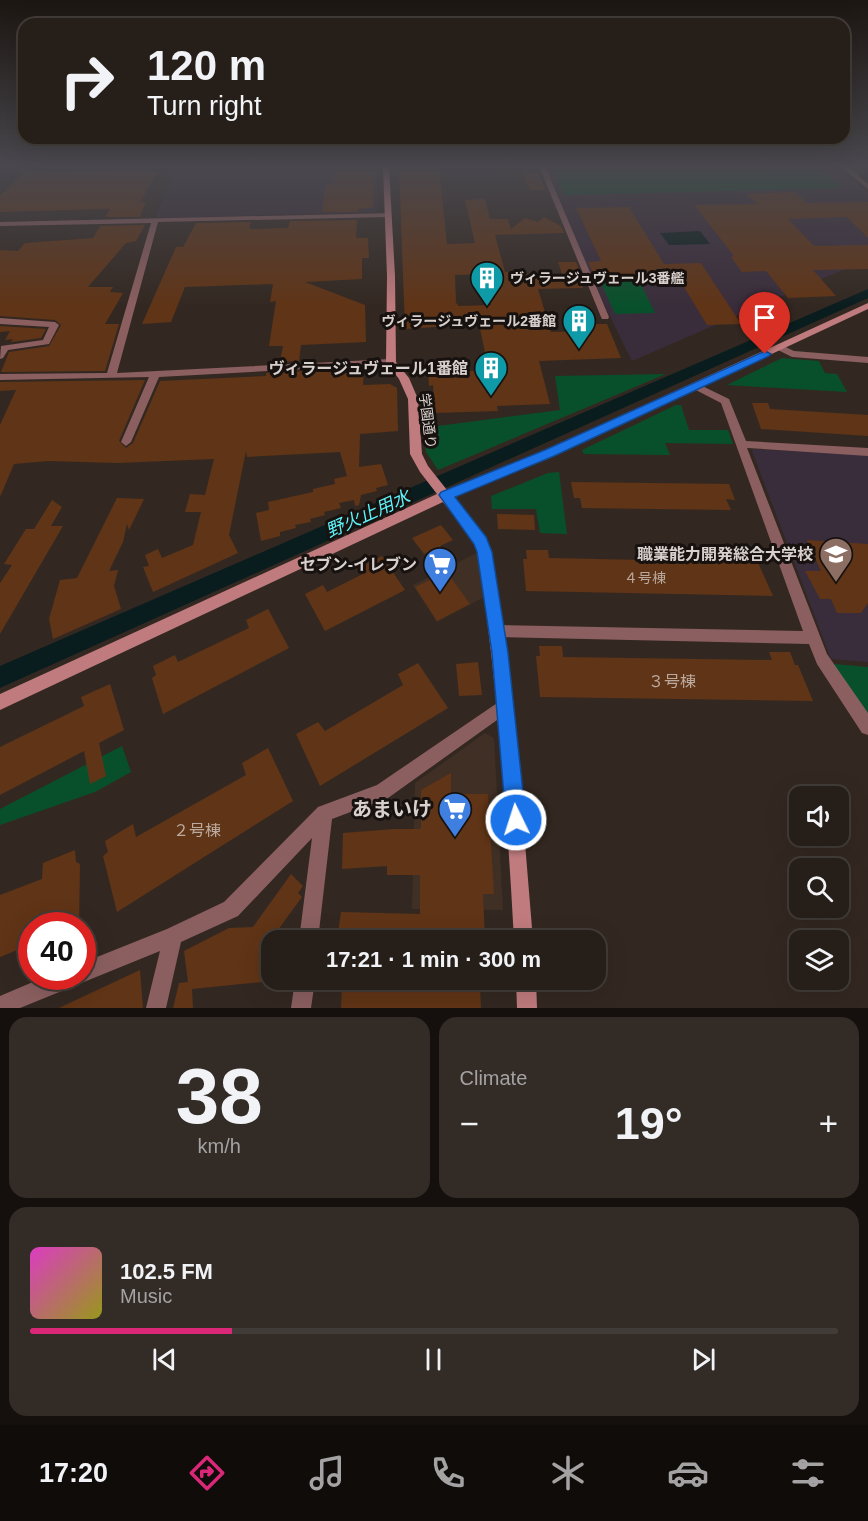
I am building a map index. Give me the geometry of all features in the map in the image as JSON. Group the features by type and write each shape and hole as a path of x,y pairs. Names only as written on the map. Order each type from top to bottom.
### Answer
{"street":[{"path":"562,213 605,317"},
{"path":"0,224 388,215 391,276 391,362 111,376 0,377"},
{"path":"111,376 155,220"},
{"path":"0,702 443,492 550,453 868,306"},
{"path":"0,321 55,325 46,342 1,351"},
{"path":"779,347 792,354 868,360"},
{"name":"学園通り","path":"391,362 404,378 413,399 416,454 424,469 481,541 497,631 506,705 523,930"},
{"path":"126,442 156,373"},
{"path":"696,386 724,401 822,659 868,727"},
{"path":"742,444 868,452"},
{"path":"497,631 813,638"},
{"path":"96,967 231,909 324,813 382,792 506,705"},
{"path":"310,930 324,813"},
{"path":"156,1008 173,936"},
{"path":"0,1006 39,990"},
{"path":"302,1008 304,990"},
{"path":"526,990 527,1008"}],"shaded area":[{"path":"157,213 335,213 155,218"},
{"path":"562,213 868,213 868,259 632,361 580,256"},
{"path":"700,231 710,244 669,245 660,233"},
{"name":"職業能力開発総合大学校","path":"753,449 868,455 868,662 831,659"},
{"path":"477,553 484,597 437,622 413,585"},
{"path":"485,733 494,738 503,910 412,909 415,783"}],"green space":[{"path":"639,280 655,313 615,314 600,281"},
{"path":"782,358 819,361 825,373 837,374 847,392 727,385"},
{"path":"666,374 438,470 426,452 423,428 560,410 555,376"},
{"path":"676,405 681,405 689,430 728,430 733,444 665,443 670,455 584,454 582,450"},
{"path":"559,472 567,534 540,533 536,509 492,509 491,496 548,473"},
{"path":"834,664 868,667 868,716"},
{"path":"122,746 131,772 95,792 0,825 0,809"}],"building":[{"path":"107,213 142,213 140,217 105,217"},
{"path":"401,213 444,213 447,244 475,243 468,213 489,213 490,219 508,219 511,229 525,218 538,222 544,217 561,226 564,233 495,235 505,272 526,271 528,275 562,274 558,262 576,262 583,279 580,279 583,288 538,289 551,332 592,331 592,324 607,324 621,358 539,361 550,404 497,406 498,411 435,413 433,385 429,386 428,371 489,371 479,324 405,329","holes":["485,274 491,305 459,306 456,303 455,275"]},
{"path":"578,213 633,213 664,264 701,263 741,324 707,325 681,282 666,282 664,277 595,279 588,262 601,261"},
{"path":"700,213 868,213 868,238 847,217 788,219 814,246 868,245 868,269 813,270 836,296 788,298 766,271 742,272 731,257 734,256"},
{"path":"357,220 356,238 368,238 369,258 362,258 362,279 305,282 365,305 366,342 301,345 299,361 280,362 283,346 269,346 276,301 270,302 273,284 185,287 171,322 142,324 176,247 183,247 196,223 251,222 249,228 252,229 288,228 290,221"},
{"path":"145,225 136,241 126,243 88,287 113,287 110,292 123,293 105,324 119,324 105,371 1,372 9,352 49,346 61,325 55,320 0,316 0,250 18,251 25,243 93,238 100,226"},
{"path":"0,326 46,329 41,338 11,342 13,339 5,340 10,331 0,332"},
{"path":"364,368 363,385 390,384 397,388 398,431 360,434 359,467 381,464 388,485 376,488 377,491 361,495 359,505 355,506 354,500 339,503 341,508 324,512 325,515 310,519 311,522 295,525 296,528 280,532 280,536 261,541 256,513 269,510 268,502 313,492 313,489 335,484 334,479 347,476 340,452 247,457 246,451 229,535 238,553 153,592 143,567 149,566 145,555 158,549 162,558 193,545 201,512 185,512 190,494 205,495 214,459 117,463 48,461 14,464 0,497 0,425 16,390 0,391 0,382 145,380 119,441 126,448 133,443 160,381"},
{"path":"752,403 768,403 770,409 868,415 868,436 761,429"},
{"path":"571,482 729,484 735,500 726,499 731,510 582,508 580,498 574,498"},
{"path":"117,498 144,499 129,530 127,524 123,542 109,571 118,570 114,586 121,609 53,639 49,619 60,580 77,578"},
{"path":"52,500 62,507 51,526 63,526 0,634 0,583 12,565 4,564 26,529 34,529"},
{"path":"497,514 534,515 535,530 498,529"},
{"path":"441,525 453,540 440,546 443,549 424,554 412,538"},
{"path":"807,540 868,544 868,603 861,613 837,613 831,599 820,599 805,571 821,571"},
{"path":"526,550 548,550 549,558 735,562 733,556 755,556 773,596 526,591 523,559 527,559"},
{"path":"382,556 405,590 325,631 305,594 323,585 327,592 367,572 363,565"},
{"path":"447,572 470,604 437,621 415,587"},
{"path":"268,609 289,648 163,714 152,678 156,675 153,666 175,655 178,662 249,628 246,620"},
{"path":"539,646 562,646 563,657 772,660 769,652 790,652 813,701 540,697 536,656 540,656"},
{"path":"478,662 482,695 459,696 456,664"},
{"path":"418,663 448,708 320,786 296,734 318,722 325,731 403,685 398,674"},
{"path":"110,684 124,730 99,743 106,776 90,784 84,751 0,795 0,747 84,706 81,697"},
{"path":"268,748 293,801 117,912 103,856 108,852 105,841 133,824 136,837 246,775 242,763"},
{"path":"451,773 451,794 488,794 494,894 483,894 485,930 338,930 341,912 420,914 420,875 387,875 387,866 342,869 343,833 421,829 421,790"},
{"path":"75,850 76,862 80,864 79,912 18,912 18,950 0,957 0,895 42,879 43,863"},
{"path":"291,874 303,886 298,893 302,897 278,930 261,930 261,982 192,989 193,1008 173,1008 179,983 188,982 184,951 229,928 253,927"},
{"path":"140,970 143,1008 59,1008"},
{"path":"342,990 480,990 481,1008 341,1008"}],"waterway":[{"name":"野火止用水","path":"0,677 868,293"}],"place":[{"name":"ヴィラージュヴェール3番艦","path":"487,307"},
{"name":"ヴィラージュヴェール2番館","path":"579,350"},
{"name":"ヴィラージュヴェール1番館","path":"491,397"},
{"name":"職業能力開発総合大学校","path":"836,583"},
{"name":"セブン-イレブン","path":"440,593"},
{"name":"あまいけ","path":"455,838"}],"route":[{"path":"516,820 500,653 484,552 481,541 446,495 550,453 765,354"}]}
